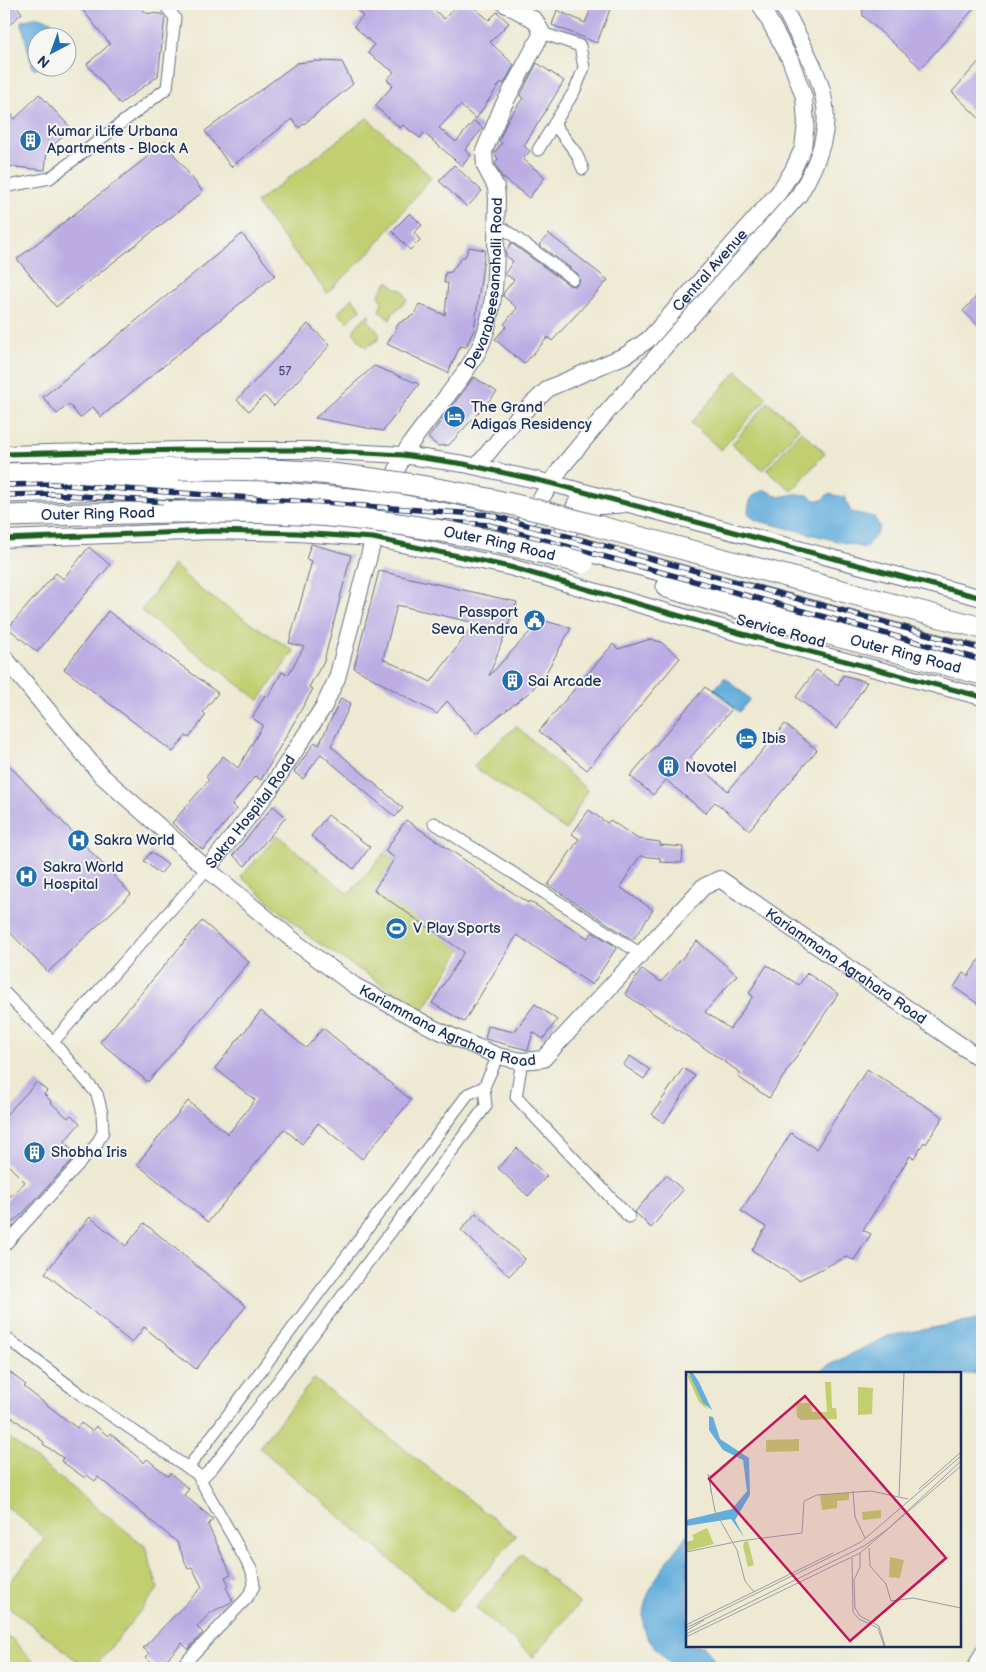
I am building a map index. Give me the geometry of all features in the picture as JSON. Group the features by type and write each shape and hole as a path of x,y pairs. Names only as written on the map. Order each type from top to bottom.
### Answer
{"highway":[{"path":"4,474 179,469 307,472 466,493 982,628"},
{"path":"4,492 149,488 227,489 385,502 471,519 982,657"},
{"path":"561,543 578,504 620,502"},
{"name":"Outer Ring Road","path":"4,516 170,512 299,514 415,526 500,542 583,563 822,632 982,674"}],"street":[{"path":"4,187 50,178 167,88 175,18 164,4"},
{"path":"506,4 524,8 535,20 542,33 580,46 584,68 575,90 538,150"},
{"name":"Central Avenue","path":"477,466 516,419 549,388 626,355 648,339 762,212 793,170 803,148 806,124 804,97 790,59 760,4"},
{"name":"Central Avenue","path":"510,567 519,532 550,483 624,392 698,312 799,195 810,176 820,154 826,111 822,84 782,4"},
{"name":"Devarabeesanahalli Road","path":"385,502 403,455 468,365 482,342 492,301 496,228 496,187 485,166 484,151 502,108 542,33"},
{"path":"554,124 576,153 583,169"},
{"path":"496,228 504,229 573,279"},
{"path":"226,450 228,531"},
{"path":"4,454 309,450 403,455 477,466 550,483 982,598"},
{"name":"Sakra Hospital Road","path":"53,1042 207,869 269,791 324,706 336,678 372,538 385,502"},
{"name":"Service Road","path":"4,539 228,531 372,538 510,567 575,584 739,633 982,697"},
{"name":"Kariammana Agrahara Road","path":"4,656 101,775 207,869 300,945 355,986 435,1029 498,1056 522,1061 543,1059 703,887 720,880 982,1060"},
{"path":"434,824 641,954"},
{"path":"4,992 53,1042 97,1094 102,1113 103,1132 96,1145 4,1246"},
{"path":"200,1480 214,1467 486,1106 484,1087 498,1056"},
{"path":"522,1061 516,1097 629,1217"},
{"path":"188,1468 468,1094 484,1087"},
{"path":"4,1336 84,1397 188,1468 200,1480 252,1571 254,1586 247,1598 180,1668"},
{"path":"972,1668 982,1650"},
{"path":"976,1668 982,1661"}],"green space":[{"path":"367,118 431,177 371,251 327,293 256,203"},
{"path":"387,282 390,282 395,288 402,290 407,300 393,313 390,320 379,311 382,302 379,294"},
{"path":"352,298 361,309 347,322 338,313"},
{"path":"368,314 370,316 368,320 379,334 378,340 366,347 354,333 355,328"},
{"path":"737,371 767,398 721,450 691,423"},
{"path":"768,402 799,428 763,470 732,444"},
{"path":"801,431 825,453 792,491 767,470"},
{"path":"174,565 202,591 294,651 259,700 141,611"},
{"path":"516,726 587,790 566,830 473,766"},
{"name":"V Play Sports","path":"277,835 349,894 384,853 481,917 423,1011 311,938 241,877"},
{"path":"314,1379 516,1536 451,1612 259,1447"},
{"path":"4,1434 145,1546 158,1589 94,1668 86,1668 4,1603 4,1590 45,1538 4,1504"},
{"path":"522,1554 579,1603 533,1657 476,1608"},
{"path":"10,1637 33,1661 26,1668 4,1668 4,1644"}],"water":[{"path":"39,17 51,21 56,28 28,28 28,49 21,21"},
{"path":"765,490 779,497 795,494 808,495 815,500 823,500 828,494 844,497 851,512 874,517 880,527 865,548 755,520 748,513 750,501 754,495"},
{"path":"725,677 750,699 739,712 714,690"},
{"path":"982,1319 982,1374 961,1374 961,1372 818,1372 888,1336"},
{"path":"686,1535 686,1647 705,1647 720,1668 673,1668 648,1638 643,1624 644,1610 647,1597 662,1570"}],"building":[{"path":"4,4 15,4 22,13 4,30"},
{"path":"78,4 138,4 146,13 162,14 165,18 158,76 120,104 87,64 110,44"},
{"path":"349,4 428,4 444,19 458,4 470,4 489,20 497,12 509,23 490,42 514,65 504,84 501,82 476,119 460,105 439,128 456,142 474,121 483,128 465,150 471,155 462,166 424,133 420,138 403,125 400,128 375,106 393,85 387,80 394,72 368,53 374,45 354,26 363,16"},
{"path":"593,4 603,4 611,7 597,43 552,25 557,10 585,23"},
{"path":"862,4 978,4 921,68 863,16"},
{"path":"982,58 982,121 952,92"},
{"path":"316,61 342,62 353,84 299,128 292,119 231,167 205,131 297,63"},
{"path":"537,63 564,81 524,146 530,151 523,159 545,177 529,198 502,177 495,163 498,159 494,153 502,143 499,141 508,119 523,98 520,96"},
{"name":"Kumar iLife Urbana Apartments - Block A","path":"39,94 71,128 47,152 45,170 4,166 4,106 15,119"},
{"path":"165,143 203,192 56,307 17,259"},
{"path":"454,165 482,191 467,207 439,181"},
{"path":"410,213 422,225 414,233 420,240 410,250 392,231"},
{"path":"242,234 275,275 101,417 93,407 80,418 69,404 57,414 43,397"},
{"path":"549,234 608,280 552,341 548,337 524,364 495,339 507,326 504,324 517,308 503,296 514,280 505,274 513,261 506,256 506,251 511,243 569,285 576,286 580,280 577,273 539,245"},
{"path":"469,247 485,250 474,330 466,347 460,346 448,373 387,344 399,323 414,315 419,304 445,315 448,283 444,283 445,273 451,272 462,257 465,257"},
{"path":"982,291 982,329 963,311"},
{"path":"308,324 330,345 274,406 264,396 249,411 237,400"},
{"path":"374,366 419,384 383,431 315,418"},
{"path":"474,377 497,392 449,445 438,446 428,438"},
{"path":"311,544 351,555 324,661 309,687 313,689 261,780 255,776 232,805 237,809 203,850 172,823 209,780 206,777 223,756 238,768 263,725 252,718 265,695 268,697 282,672 288,675 304,647 289,643 312,561 306,559"},
{"path":"89,547 110,565 37,652 8,628 56,573 63,579"},
{"path":"379,571 517,602 489,676 541,620 571,628 547,671 531,691 476,734 447,701 437,714 354,668","holes":["397,605 475,623 431,682 383,659"]},
{"path":"108,611 218,693 203,712 206,715 189,738 186,736 173,752 64,669"},
{"path":"651,639 661,642 680,658 587,770 539,731 613,644 618,649"},
{"path":"816,670 838,685 843,675 867,682 837,729 796,697"},
{"name":"Novotel","path":"705,687 732,709 690,758 728,791 785,724 817,750 749,830 715,802 705,813 666,780 653,795 630,776"},
{"path":"341,698 351,703 331,746 403,808 395,817 321,754 303,779 294,772 315,742 319,745"},
{"path":"4,760 131,894 48,972 4,926"},
{"path":"273,806 286,817 245,866 233,855"},
{"path":"589,810 607,823 610,820 638,839 660,842 660,845 683,847 682,863 660,862 660,858 640,856 620,887 653,910 633,940 548,885 579,839 572,834"},
{"path":"328,815 370,847 354,869 311,836"},
{"path":"406,820 528,903 529,901 588,938 592,932 617,947 592,985 517,935 464,1022 432,1003 464,952 374,890 395,858 385,851"},
{"path":"151,852 168,865 160,874 144,861"},
{"path":"202,921 249,962 148,1082 100,1042"},
{"path":"697,941 737,975 705,1012 730,1029 753,996 749,993 767,965 799,985 807,973 838,994 769,1098 738,1077 741,1073 625,994 642,969 661,982"},
{"path":"982,956 982,1007 954,987 963,973 968,976"},
{"path":"535,1004 557,1020 543,1039 533,1032 528,1050 485,1039 488,1026 514,1032"},
{"path":"261,1011 306,1048 323,1028 411,1100 362,1159 318,1123 302,1144 284,1129 208,1222 137,1164 188,1101 228,1134 255,1100 215,1068"},
{"path":"630,1056 650,1070 644,1079 623,1065"},
{"path":"683,1068 695,1076 664,1123 652,1115"},
{"path":"867,1069 943,1117 926,1144 924,1142 914,1158 910,1156 863,1230 871,1234 854,1260 846,1257 799,1280 752,1250 766,1227 741,1211 791,1133 816,1149"},
{"name":"Shobha Iris","path":"37,1082 47,1091 44,1094 50,1102 68,1118 71,1115 80,1123 64,1142 77,1155 22,1214 4,1229 4,1202 25,1182 4,1161 4,1117"},
{"path":"517,1148 547,1176 528,1196 498,1168"},
{"path":"666,1175 683,1190 651,1228 635,1212"},
{"path":"476,1213 525,1259 509,1276 461,1230"},
{"path":"90,1217 126,1246 144,1223 246,1306 196,1369 144,1327 132,1343 45,1273"},
{"path":"4,1368 26,1385 24,1387 77,1428 81,1423 92,1431 96,1426 108,1436 110,1433 144,1463 147,1459 168,1476 170,1473 189,1489 184,1495 213,1519 208,1525 231,1574 225,1577 229,1585 226,1587 233,1601 210,1613 197,1627 203,1633 188,1649 182,1643 165,1661 172,1668 157,1668 145,1657 149,1653 143,1648 202,1587 192,1567 188,1569 177,1542 98,1477 95,1481 87,1475 85,1478 61,1461 63,1458 43,1444 44,1442 4,1411"}],"railway":[{"path":"4,485 54,484 490,515 982,649"},
{"path":"4,495 53,494 489,525 982,660"}],"cycle path":[{"path":"4,454 184,450 309,450 403,455 464,464 550,483 982,598"},
{"path":"4,539 213,531 297,533 373,538 510,567 739,633 982,697"}],"place":[{"name":"Kumar iLife Urbana Apartments - Block A","path":"31,140"},
{"name":"The Grand Adigas Residency","path":"455,416"},
{"name":"Passport Seva Kendra","path":"534,621"},
{"name":"Sai Arcade","path":"512,681"},
{"name":"Ibis","path":"746,738"},
{"name":"Novotel","path":"669,767"},
{"name":"Sakra World","path":"78,840"},
{"name":"Sakra World Hospital","path":"27,876"},
{"name":"V Play Sports","path":"397,928"},
{"name":"Shobha Iris","path":"35,1152"}]}
